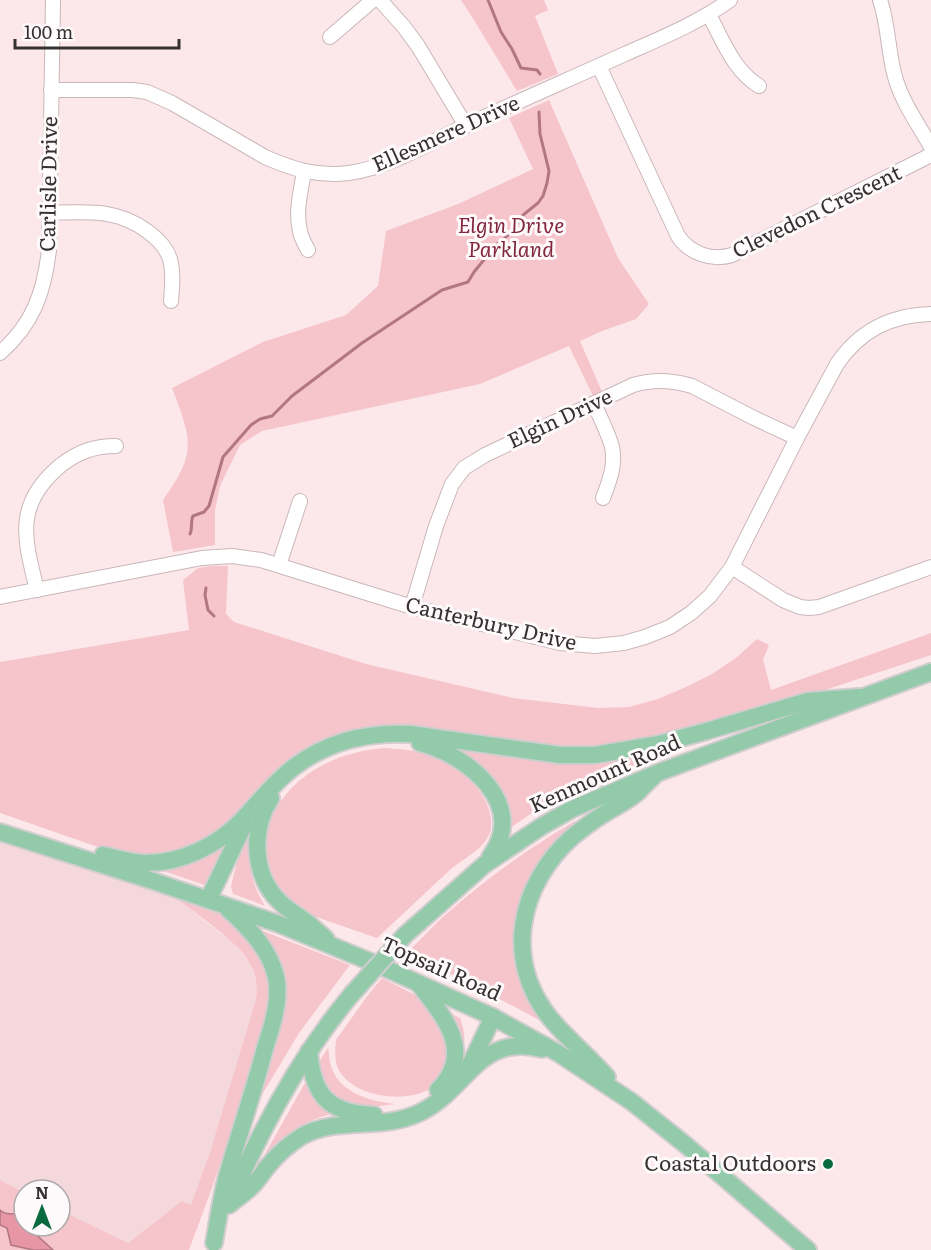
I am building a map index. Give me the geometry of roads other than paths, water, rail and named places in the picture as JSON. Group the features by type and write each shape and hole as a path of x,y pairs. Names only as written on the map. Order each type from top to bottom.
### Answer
{"main road":[{"name":"Kenmount Road","path":"213,1247 241,1176 267,1122 309,1051 351,995 405,935 484,865 554,819 611,792 859,697 931,672"},
{"path":"42,846 144,863 166,861 198,851 228,834 282,777 308,758 337,744 366,736 410,734 552,754 595,755 659,744 808,701 859,697"},
{"path":"333,946 307,922 277,900 260,869 257,843 260,818 272,797 288,780 321,757 356,745 380,741 404,741 445,751 464,763 489,788 502,815 503,828 500,839 496,849 484,865"},
{"path":"618,1092 599,1067 549,1017 541,1004 530,982 525,965 522,950 523,927 533,890 553,857 579,832 636,794 657,773"},
{"path":"213,1247 227,1176 276,1007 275,973 264,949 244,924 216,903 237,838 255,806"},
{"name":"Topsail Road","path":"0,832 279,924 494,1017 558,1053 618,1092 687,1146 808,1250"},
{"path":"309,1051 312,1077 318,1091 327,1101 340,1108 361,1114 386,1115 404,1111 424,1101 448,1079 454,1063 455,1044 442,1014 418,983"},
{"path":"462,1078 472,1064 494,1017"},
{"path":"229,1205 249,1189 281,1152 301,1137 333,1126 388,1123 411,1117 435,1104 485,1057 505,1047 528,1045 558,1053"}],"street":[{"name":"Carlisle Drive","path":"0,353 25,327 40,296 47,271 53,0"},
{"path":"330,37 373,0"},
{"path":"380,0 418,46 466,126"},
{"name":"Ellesmere Drive","path":"51,90 147,92 172,103 265,157 304,171 332,174 366,170 403,157 709,15 730,0"},
{"path":"880,0 894,73 900,91 931,147"},
{"path":"709,15 736,65 759,86"},
{"name":"Clevedon Crescent","path":"599,66 675,232 689,248 710,257 721,258 732,255 931,155"},
{"path":"304,171 298,222 301,236 308,250"},
{"path":"49,213 114,215 141,226 162,245 169,258 172,274 171,301"},
{"name":"Canterbury Drive","path":"0,597 190,560 218,556 247,557 279,565 378,598 561,643 590,646 618,644 645,637 678,622 706,600 732,567 797,438 844,353 870,331 890,321 913,315 931,314"},
{"name":"Elgin Drive","path":"412,607 436,526 450,488 461,471 471,462 486,454 633,385 657,380 692,386 797,438"},
{"path":"594,403 613,454 611,474 603,498"},
{"path":"37,590 26,536 28,512 33,498 46,478 76,454 95,448 116,446"},
{"path":"279,565 300,501"},
{"path":"732,567 783,600 809,608 829,604 931,567"}],"waterway":[{"path":"488,0 501,32 521,68 537,70 540,74"},
{"path":"190,534 193,516 204,512 209,506 223,457 251,425 260,419 272,416 292,396 362,343 442,290 468,282 496,245 514,229 523,215 538,203 543,196 549,171 540,134 539,112"},
{"path":"206,588 208,610 214,616"}],"place":[{"name":"Coastal Outdoors","path":"828,1164"}],"park label":[{"name":"Elgin Drive Parkland","path":"511,238"}]}
